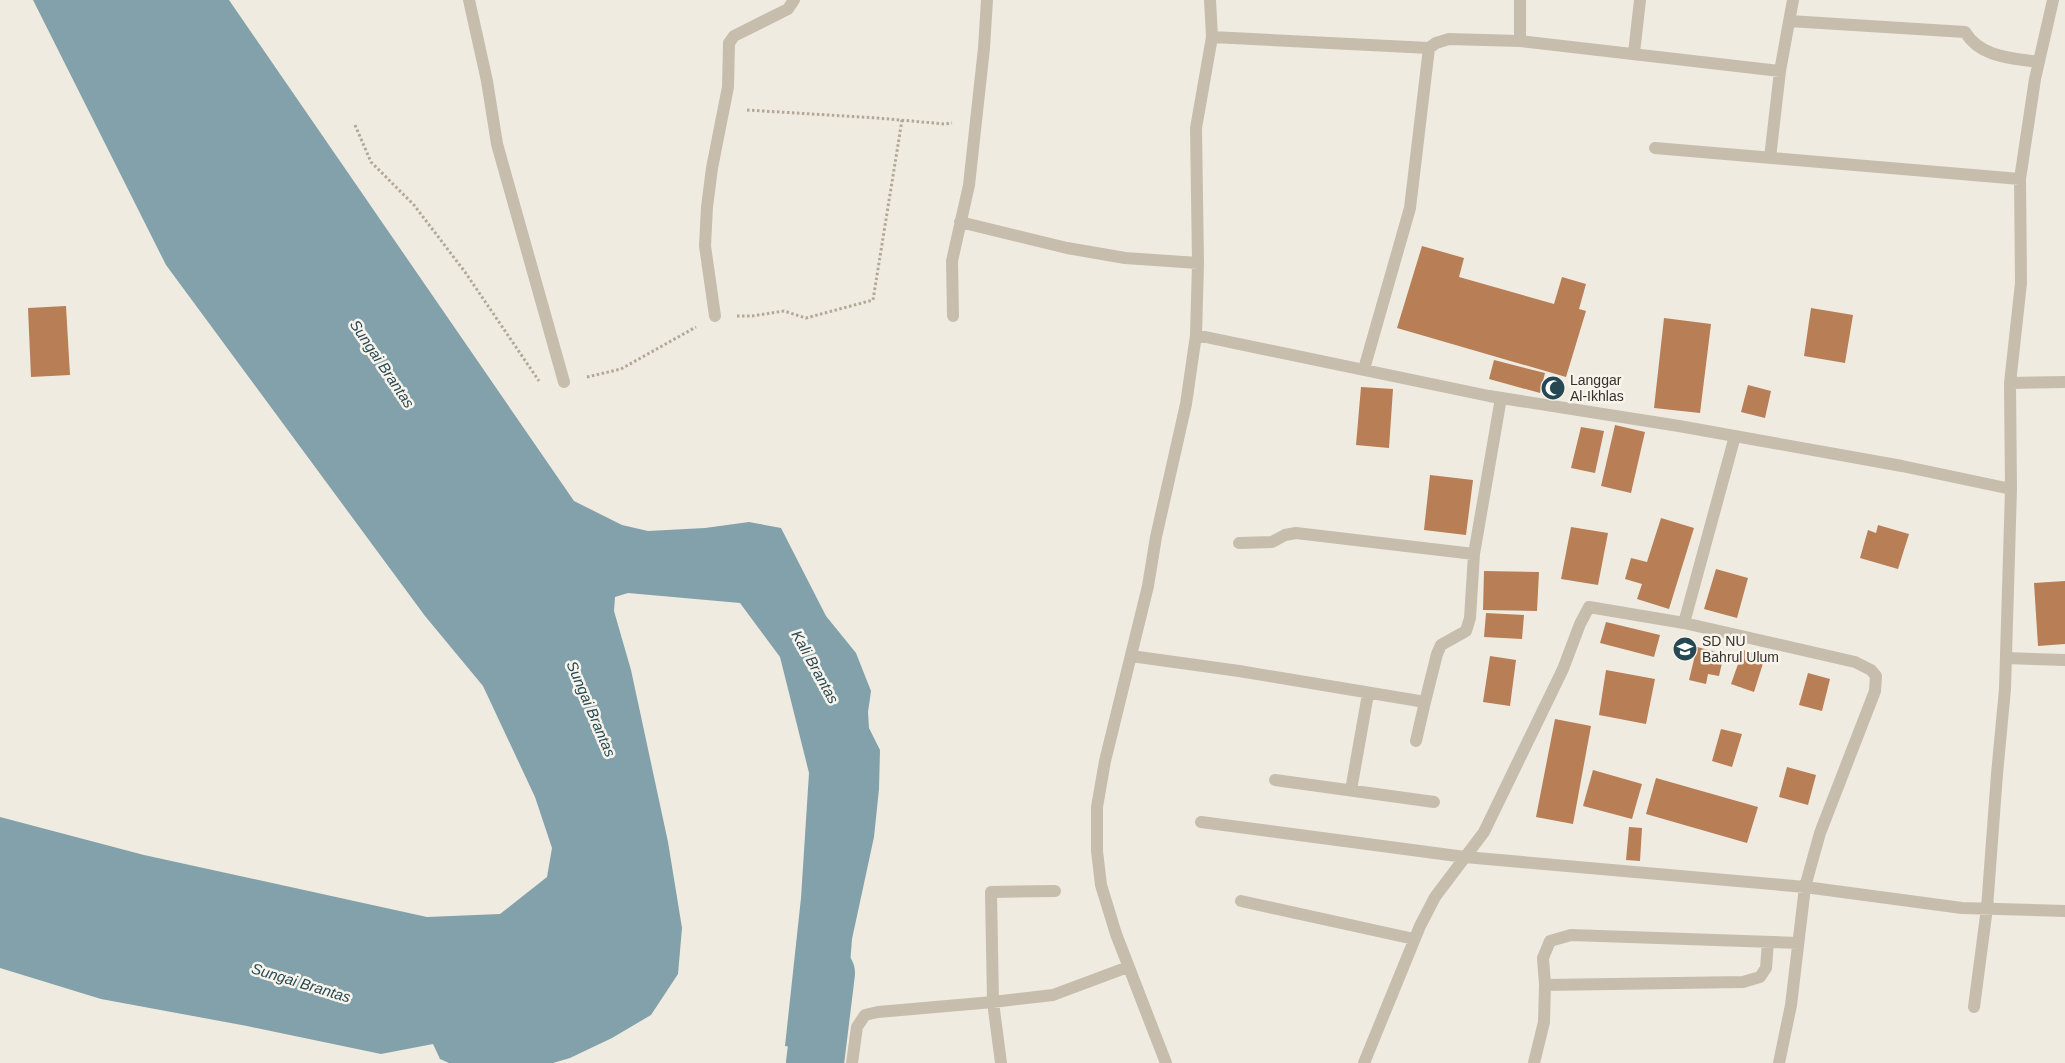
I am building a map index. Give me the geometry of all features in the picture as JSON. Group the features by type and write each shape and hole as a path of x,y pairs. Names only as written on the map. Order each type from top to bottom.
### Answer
{"street":[{"path":"468,0 487,81 497,144 564,382"},
{"path":"715,316 705,246 712,168 728,86 730,40 788,9 794,0"},
{"path":"953,316 952,261 969,185 984,48 987,0"},
{"path":"1166,1063 1128,967 1101,885 1097,851 1097,807 1105,761 1148,586 1171,464 1186,404 1196,335 1198,262 1196,128 1212,38 1210,0"},
{"path":"1520,0 1520,41"},
{"path":"1634,53 1640,0"},
{"path":"1770,158 1780,71 1793,0"},
{"path":"1974,1007 1987,908 2006,658 2011,489 2010,383 2021,283 2020,179 2039,62 2053,0"},
{"path":"1789,21 1965,32 1969,39 1987,53 2039,62"},
{"path":"1212,38 1429,48 1436,43 1449,39 1520,41 1780,71"},
{"path":"1364,369 1410,208 1429,48"},
{"path":"1655,148 2020,179"},
{"path":"960,222 1067,248 1125,258 1198,262"},
{"path":"1196,335 1501,398 1735,436 1902,466 2011,489"},
{"path":"2010,383 2065,382"},
{"path":"1416,741 1437,654 1441,645 1466,631 1470,618 1474,554 1501,398"},
{"path":"1684,622 1735,436"},
{"path":"1239,543 1272,542 1285,535 1296,533 1474,554"},
{"path":"1364,1063 1414,939 1435,897 1484,832 1563,669 1580,624 1589,607 1684,622 1854,662 1872,670 1876,676 1875,691 1820,833 1805,886 1791,1005 1778,1063"},
{"path":"1132,656 1424,702"},
{"path":"2006,658 2065,660"},
{"path":"1351,790 1368,694"},
{"path":"1275,780 1434,802"},
{"path":"1201,822 1465,857 1805,886 1962,908 2065,911"},
{"path":"1000,1063 993,1002 991,892 1055,891"},
{"path":"1241,901 1414,939"},
{"path":"1534,1063 1544,1022 1544,958 1550,941 1571,935 1798,943"},
{"path":"1545,984 1743,982 1760,978 1766,968 1768,942"},
{"path":"852,1063 857,1027 864,1015 878,1012 1053,995 1128,967"}],"path":[{"path":"724,108 945,124 976,118"},
{"path":"355,125 371,162 414,205 465,272 548,393 564,382 621,370 715,316 752,316 784,311 806,318 873,300 902,120"}],"water":[{"name":"Sungai Brantas","path":"33,0 229,0 574,501 622,525 648,531 705,528 749,522 781,528 826,616 856,653 871,691 868,712 869,728 880,750 879,789 874,837 852,939 843,1055 785,1046 801,898 809,773 780,657 740,603 628,593 615,597 614,611 631,670 668,842 682,928 678,974 651,1015 612,1038 570,1058 553,1063 449,1063 440,1059 433,1044 381,1054 247,1026 101,999 0,968 0,817 144,855 427,917 500,914 547,877 552,848 535,797 483,686 425,616 166,265"}],"building":[{"path":"1422,246 1464,258 1459,277 1554,304 1562,277 1586,284 1579,309 1586,311 1566,377 1397,328"},
{"path":"66,306 70,375 31,377 28,308"},
{"path":"1811,308 1853,315 1845,363 1804,356"},
{"path":"1664,318 1711,324 1700,413 1654,408"},
{"path":"1494,360 1545,373 1540,393 1489,379"},
{"path":"1748,385 1771,391 1765,418 1741,412"},
{"path":"1361,387 1393,389 1389,448 1356,445"},
{"path":"1615,425 1645,432 1631,493 1601,486"},
{"path":"1581,427 1604,431 1595,473 1571,468"},
{"path":"1430,475 1473,480 1466,535 1424,530"},
{"path":"1661,518 1694,528 1669,609 1637,599 1642,584 1625,579 1631,558 1647,562"},
{"path":"1878,525 1909,534 1898,569 1860,558 1868,530 1876,533"},
{"path":"1571,527 1608,533 1598,585 1561,579"},
{"path":"1716,569 1748,578 1737,618 1704,609"},
{"path":"1484,571 1539,572 1537,611 1483,610"},
{"path":"2065,581 2065,644 2038,646 2034,583"},
{"path":"1486,613 1524,615 1522,639 1484,637"},
{"path":"1606,622 1660,635 1654,657 1600,643"},
{"path":"1697,647 1724,654 1719,676 1708,674 1706,684 1689,680"},
{"path":"1743,650 1765,657 1754,692 1731,684"},
{"path":"1490,656 1516,660 1510,706 1483,702"},
{"path":"1606,670 1655,679 1646,724 1599,715"},
{"path":"1808,673 1830,679 1822,711 1799,705"},
{"path":"1555,719 1591,726 1573,824 1536,817"},
{"path":"1721,729 1742,734 1732,767 1712,761"},
{"path":"1787,767 1816,775 1808,805 1779,797"},
{"path":"1593,770 1642,784 1632,819 1583,806"},
{"path":"1656,778 1758,807 1747,843 1646,814"},
{"path":"1629,827 1642,828 1640,861 1626,860"}],"waterway":[{"name":"Kali Brantas","path":"815,1063 826,973"}],"place":[{"name":"Langgar Al-Ikhlas","path":"1553,388"},
{"name":"SD NU Bahrul Ulum","path":"1685,649"}]}
